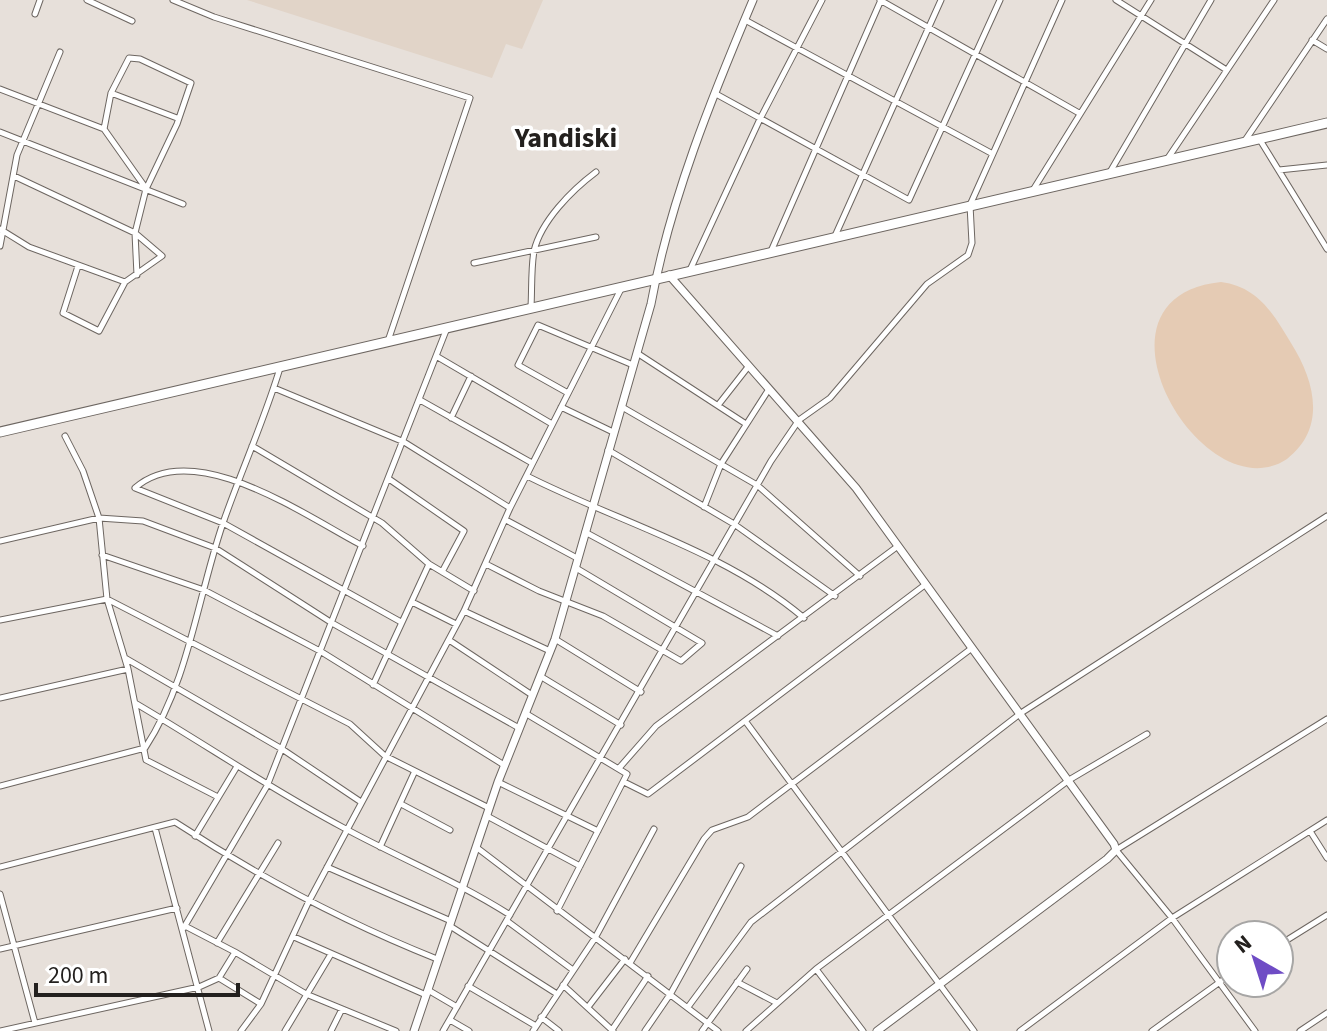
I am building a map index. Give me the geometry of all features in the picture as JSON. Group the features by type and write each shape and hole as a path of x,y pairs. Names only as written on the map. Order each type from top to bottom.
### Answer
{"main road":[{"path":"0,432 772,249 1327,123"}],"street":[{"path":"35,14 40,0"},
{"path":"87,0 132,21"},
{"path":"173,0 188,8 470,98 388,342"},
{"path":"188,8 196,0"},
{"path":"414,1031 504,765 555,639 656,278 716,94 753,0"},
{"path":"690,270 760,119 822,0"},
{"path":"772,249 880,0 1079,113"},
{"path":"834,236 865,175 941,0"},
{"path":"716,94 909,200 1000,0"},
{"path":"443,1031 663,654 734,524 799,420 830,398 927,284 968,255 972,243 970,205 1062,0"},
{"path":"1116,0 1225,69"},
{"path":"1032,191 1151,0"},
{"path":"1110,172 1211,0"},
{"path":"1167,159 1274,0"},
{"path":"1243,143 1327,19"},
{"path":"745,20 991,153"},
{"path":"1312,40 1327,49"},
{"path":"0,246 21,142 60,52"},
{"path":"104,129 111,93 129,58 140,59 191,83 146,189 135,233 137,276"},
{"path":"0,89 104,129 146,189"},
{"path":"111,93 177,118"},
{"path":"0,132 183,204"},
{"path":"1259,139 1327,249"},
{"path":"1279,170 1327,165"},
{"path":"531,307 534,251 540,235 578,186 596,172"},
{"path":"14,176 135,233 162,256 125,282 99,331 63,313 78,266"},
{"path":"2,231 78,266 125,282"},
{"path":"474,263 596,237"},
{"path":"669,275 748,367 799,420 898,546 1112,839 1116,850 1215,976"},
{"path":"241,1031 261,1004 308,903 409,708 464,611 510,508 622,286"},
{"path":"568,393 518,365 534,327 544,324 633,365"},
{"path":"184,927 267,786 447,328"},
{"path":"637,353 746,424"},
{"path":"436,356 552,424"},
{"path":"0,786 145,748 164,720 191,639 223,523 280,367"},
{"path":"719,404 748,367"},
{"path":"451,418 471,376"},
{"path":"274,388 404,442 510,508"},
{"path":"704,507 721,464 769,389"},
{"path":"420,400 532,463"},
{"path":"621,406 757,485 860,576"},
{"path":"561,407 613,432"},
{"path":"65,436 83,471 99,518 107,599 128,669 146,760 218,797"},
{"path":"252,446 374,518 429,564 474,591"},
{"path":"608,450 734,524 835,596"},
{"path":"363,546 239,481 204,469 165,474 144,480 135,488 223,523 401,622"},
{"path":"527,476 592,509 770,589 804,618"},
{"path":"389,479 464,531 442,572"},
{"path":"688,1007 751,922 1021,713 1327,516"},
{"path":"0,541 99,518 143,521 215,548 332,623 519,728"},
{"path":"486,564 539,591 603,616 663,654 681,661 702,643 506,520"},
{"path":"585,532 778,636"},
{"path":"620,767 656,726 835,596 898,546"},
{"path":"102,555 204,590 320,651 504,765"},
{"path":"373,685 429,564"},
{"path":"624,782 648,794 926,584"},
{"path":"0,620 107,599 191,639 300,700 350,724 385,756 580,866"},
{"path":"412,602 456,624"},
{"path":"464,611 550,651"},
{"path":"555,639 641,692"},
{"path":"449,640 532,695"},
{"path":"588,1007 628,961 712,830 748,817 973,648"},
{"path":"124,657 282,749 361,802"},
{"path":"0,698 128,669"},
{"path":"540,676 621,725"},
{"path":"135,703 236,768 346,830 464,885 573,970"},
{"path":"525,713 602,756 627,774 557,911"},
{"path":"877,1031 1116,850 1327,721"},
{"path":"746,722 974,1031"},
{"path":"746,1031 816,969 1069,780 1147,734"},
{"path":"195,836 236,768"},
{"path":"380,847 414,773"},
{"path":"498,782 598,831"},
{"path":"401,804 450,830"},
{"path":"1020,1031 1172,918 1327,820"},
{"path":"0,867 175,822 226,857 308,903 437,959"},
{"path":"155,828 184,927 209,1031"},
{"path":"468,986 535,1029 595,938 654,829"},
{"path":"1310,831 1327,858"},
{"path":"217,943 278,843"},
{"path":"476,847 718,1031"},
{"path":"645,1031 671,993 741,866"},
{"path":"327,867 450,924 557,994"},
{"path":"0,894 35,1023"},
{"path":"0,949 177,908"},
{"path":"1295,935 1327,915"},
{"path":"184,927 235,952 306,994 382,1028 396,1031"},
{"path":"294,937 457,1007"},
{"path":"0,1031 199,987 219,978 235,952"},
{"path":"285,1031 331,954"},
{"path":"702,1031 747,969"},
{"path":"816,969 863,1031"},
{"path":"563,985 613,1030 648,976"},
{"path":"219,978 261,1004"},
{"path":"737,982 777,1003"},
{"path":"1152,1031 1215,984"},
{"path":"1232,999 1255,1031"},
{"path":"331,1031 342,1009"},
{"path":"1300,1031 1327,1013"},
{"path":"541,1016 559,1031"},
{"path":"450,1020 469,1031"}],"shaded area":[{"path":"247,0 543,0 522,49 506,44 492,78"},
{"path":"1221,282 1245,289 1271,312 1299,358 1311,388 1312,419 1300,447 1287,459 1254,468 1221,457 1191,432 1168,397 1156,359 1158,324 1178,296"}],"district":[{"name":"Yandiski","path":"566,137"}]}
